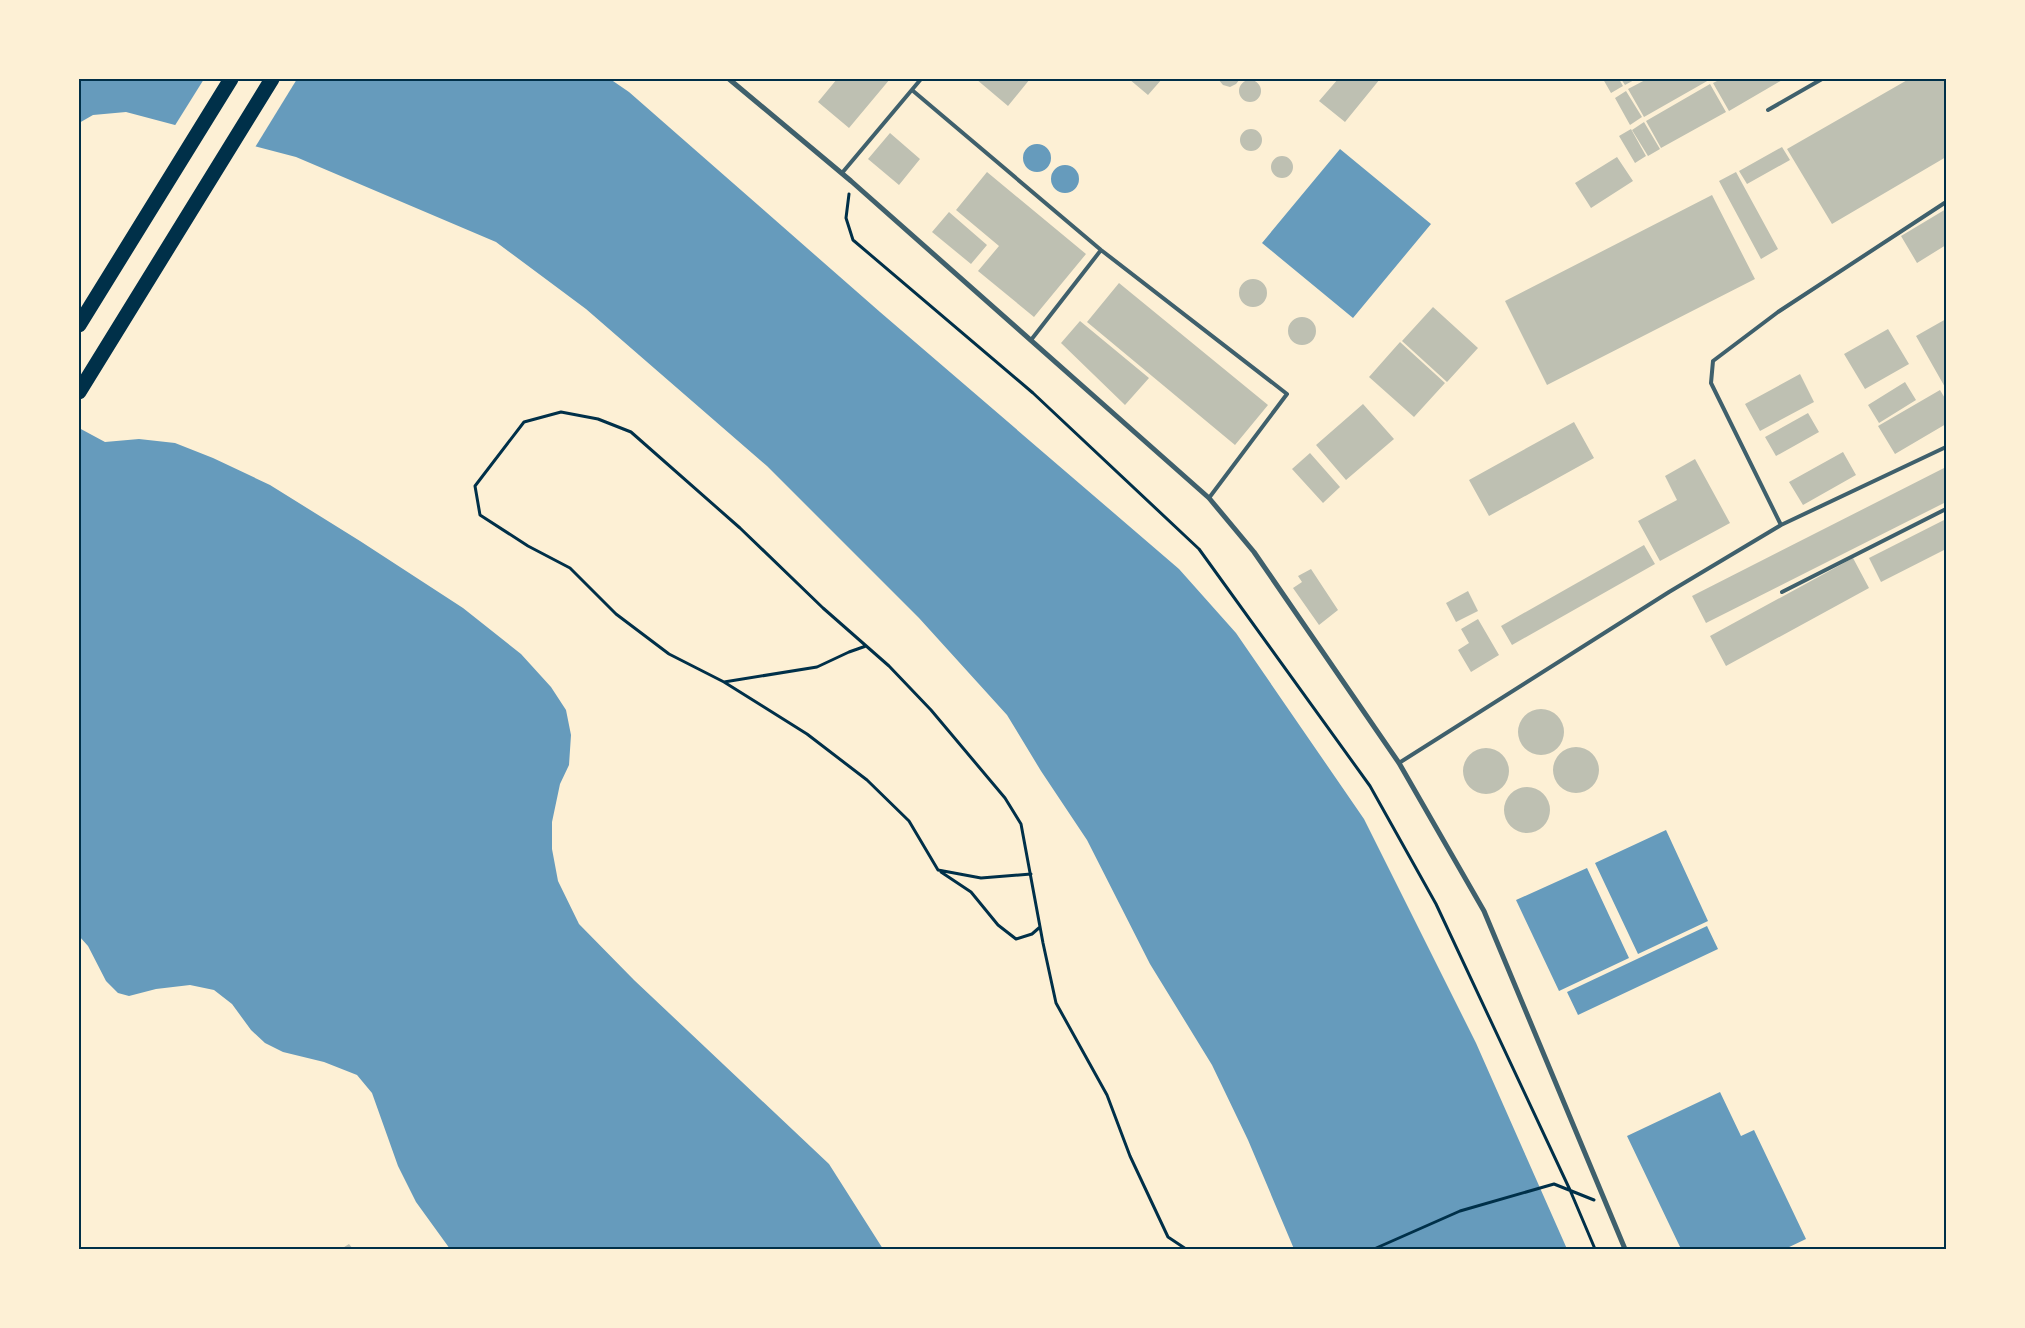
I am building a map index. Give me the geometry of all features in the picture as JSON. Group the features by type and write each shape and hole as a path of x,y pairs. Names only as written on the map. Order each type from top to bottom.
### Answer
{"highway":[{"path":"79,325 231,79"},
{"path":"79,392 272,79"}],"street":[{"path":"729,79 842,173 1209,498 1254,552 1399,763 1484,911 1624,1249"}],"lane":[{"path":"842,173 921,79"},
{"path":"1768,110 1822,79"},
{"path":"912,90 1101,250 1288,394 1209,498"},
{"path":"1781,524 1711,383 1713,361 1778,312 1946,202"},
{"path":"1031,340 1101,250"},
{"path":"1399,763 1669,592 1781,524 1946,447"},
{"path":"1782,592 1946,509"}],"path":[{"path":"851,181 846,218 853,240 1033,393 1199,549 1370,786 1436,904 1570,1190 1595,1249"},
{"path":"1040,927 1032,934 1016,939 998,925 971,892 938,870 910,821 867,780 807,734 724,682 668,654 616,614 570,568 528,546 480,515 475,486 524,422 561,412 598,419 631,432 740,528 823,608 889,666 930,710 1005,798 1021,824 1056,1003 1107,1095 1130,1156 1168,1237 1186,1249"},
{"path":"724,682 817,667 866,646"},
{"path":"938,870 981,878 1032,874"},
{"path":"1374,1249 1460,1211 1554,1184 1606,1205"}],"water":[{"path":"79,79 610,79 629,92 880,312 1179,569 1236,633 1364,819 1476,1043 1567,1249 1294,1249 1248,1140 1212,1065 1150,964 1087,840 1041,771 1007,715 919,618 767,466 586,309 496,242 296,157 126,112 93,115 79,123"},
{"path":"1037,144 1047,148 1051,158 1047,168 1037,172 1027,168 1023,158 1027,148"},
{"path":"1340,149 1431,224 1353,318 1262,243"},
{"path":"1065,165 1075,169 1079,179 1075,189 1065,193 1055,189 1051,179 1055,169"},
{"path":"79,428 105,442 139,439 175,443 213,458 270,485 463,608 521,654 551,687 566,710 571,735 569,765 560,784 552,822 552,849 558,881 579,924 634,980 829,1164 883,1249 450,1249 416,1202 398,1166 372,1093 357,1075 324,1062 283,1052 265,1043 251,1030 232,1004 214,990 190,985 156,989 129,996 118,993 106,981 88,946 79,936"},
{"path":"1666,830 1708,921 1638,954 1595,863"},
{"path":"1587,868 1629,958 1559,991 1516,900"},
{"path":"1707,926 1718,949 1578,1015 1567,992"},
{"path":"1720,1092 1741,1136 1754,1130 1806,1239 1785,1249 1681,1249 1627,1136"}],"pier":[{"path":"204,79 297,79 254,149 174,127"}],"building":[{"path":"837,79 890,79 849,128 818,102"},
{"path":"976,79 1030,79 1008,106"},
{"path":"1129,79 1162,79 1148,95"},
{"path":"1218,79 1240,79 1230,87 1223,85"},
{"path":"1338,79 1380,79 1345,122 1319,101"},
{"path":"1603,79 1619,79 1623,86 1611,93"},
{"path":"1621,79 1636,79 1625,85"},
{"path":"1647,79 1709,80 1644,117 1628,89"},
{"path":"1721,79 1784,79 1729,111 1713,83"},
{"path":"1909,79 1943,79 1946,85 1946,157 1832,224 1787,149"},
{"path":"1246,80 1254,80 1261,87 1261,95 1254,102 1246,102 1239,95 1239,87"},
{"path":"1710,84 1726,112 1661,148 1646,121"},
{"path":"1626,91 1642,117 1630,125 1615,98"},
{"path":"1644,122 1660,149 1648,156 1632,130"},
{"path":"1247,129 1255,129 1262,136 1262,144 1255,151 1247,151 1240,144 1240,136"},
{"path":"1631,129 1646,156 1635,163 1619,136"},
{"path":"890,133 920,159 899,185 868,159"},
{"path":"1782,147 1790,160 1747,184 1739,171"},
{"path":"1278,156 1286,156 1293,163 1293,171 1286,178 1278,178 1271,171 1271,163"},
{"path":"1617,157 1633,181 1591,208 1575,183"},
{"path":"987,172 1086,254 1034,317 978,271 999,246 956,210"},
{"path":"1736,172 1778,249 1761,259 1719,181"},
{"path":"1712,195 1755,279 1547,385 1505,301"},
{"path":"1946,209 1946,245 1917,263 1901,236"},
{"path":"949,212 987,245 971,264 932,232"},
{"path":"1253,279 1263,283 1267,293 1263,303 1253,307 1243,303 1239,293 1243,283"},
{"path":"1119,283 1268,405 1235,445 1087,322"},
{"path":"1433,307 1478,348 1447,382 1402,341"},
{"path":"1302,317 1312,321 1316,331 1312,341 1302,345 1292,341 1288,331 1292,321"},
{"path":"1946,319 1946,389 1916,336"},
{"path":"1080,321 1149,378 1125,405 1061,343"},
{"path":"1888,329 1909,364 1865,389 1844,354"},
{"path":"1400,342 1445,383 1414,417 1369,377"},
{"path":"1800,374 1814,402 1760,431 1745,404"},
{"path":"1905,382 1916,400 1879,423 1868,405"},
{"path":"1940,390 1946,400 1946,424 1895,454 1878,426"},
{"path":"1363,404 1394,439 1346,480 1316,445"},
{"path":"1808,413 1819,432 1776,456 1765,437"},
{"path":"1574,422 1594,458 1489,516 1469,480"},
{"path":"1843,452 1856,475 1803,505 1789,482"},
{"path":"1310,453 1340,487 1323,503 1292,469"},
{"path":"1695,459 1730,523 1660,561 1638,521 1677,500 1665,476"},
{"path":"1946,467 1946,502 1706,623 1692,596"},
{"path":"1946,519 1946,549 1881,582 1869,558"},
{"path":"1644,545 1655,564 1512,645 1501,626"},
{"path":"1853,558 1869,588 1726,666 1710,636"},
{"path":"1311,569 1338,610 1319,625 1293,588 1302,582 1298,576"},
{"path":"1468,591 1478,611 1456,622 1446,603"},
{"path":"1478,619 1499,655 1471,672 1458,650 1469,643 1461,629"},
{"path":"1537,709 1545,709 1554,713 1560,719 1564,732 1560,745 1554,751 1545,755 1537,755 1528,751 1522,745 1518,736 1518,728 1522,719 1528,713"},
{"path":"1572,747 1580,747 1589,751 1595,757 1599,770 1595,783 1589,789 1580,793 1572,793 1563,789 1557,783 1553,774 1553,766 1557,757 1563,751"},
{"path":"1482,748 1490,748 1499,752 1505,758 1509,771 1505,784 1499,790 1490,794 1482,794 1473,790 1467,784 1463,775 1463,767 1467,758 1473,752"},
{"path":"1523,787 1531,787 1540,791 1546,797 1550,810 1546,823 1540,829 1531,833 1523,833 1514,829 1508,823 1504,814 1504,806 1508,797 1514,791"},
{"path":"349,1244 353,1249 341,1249"}]}
